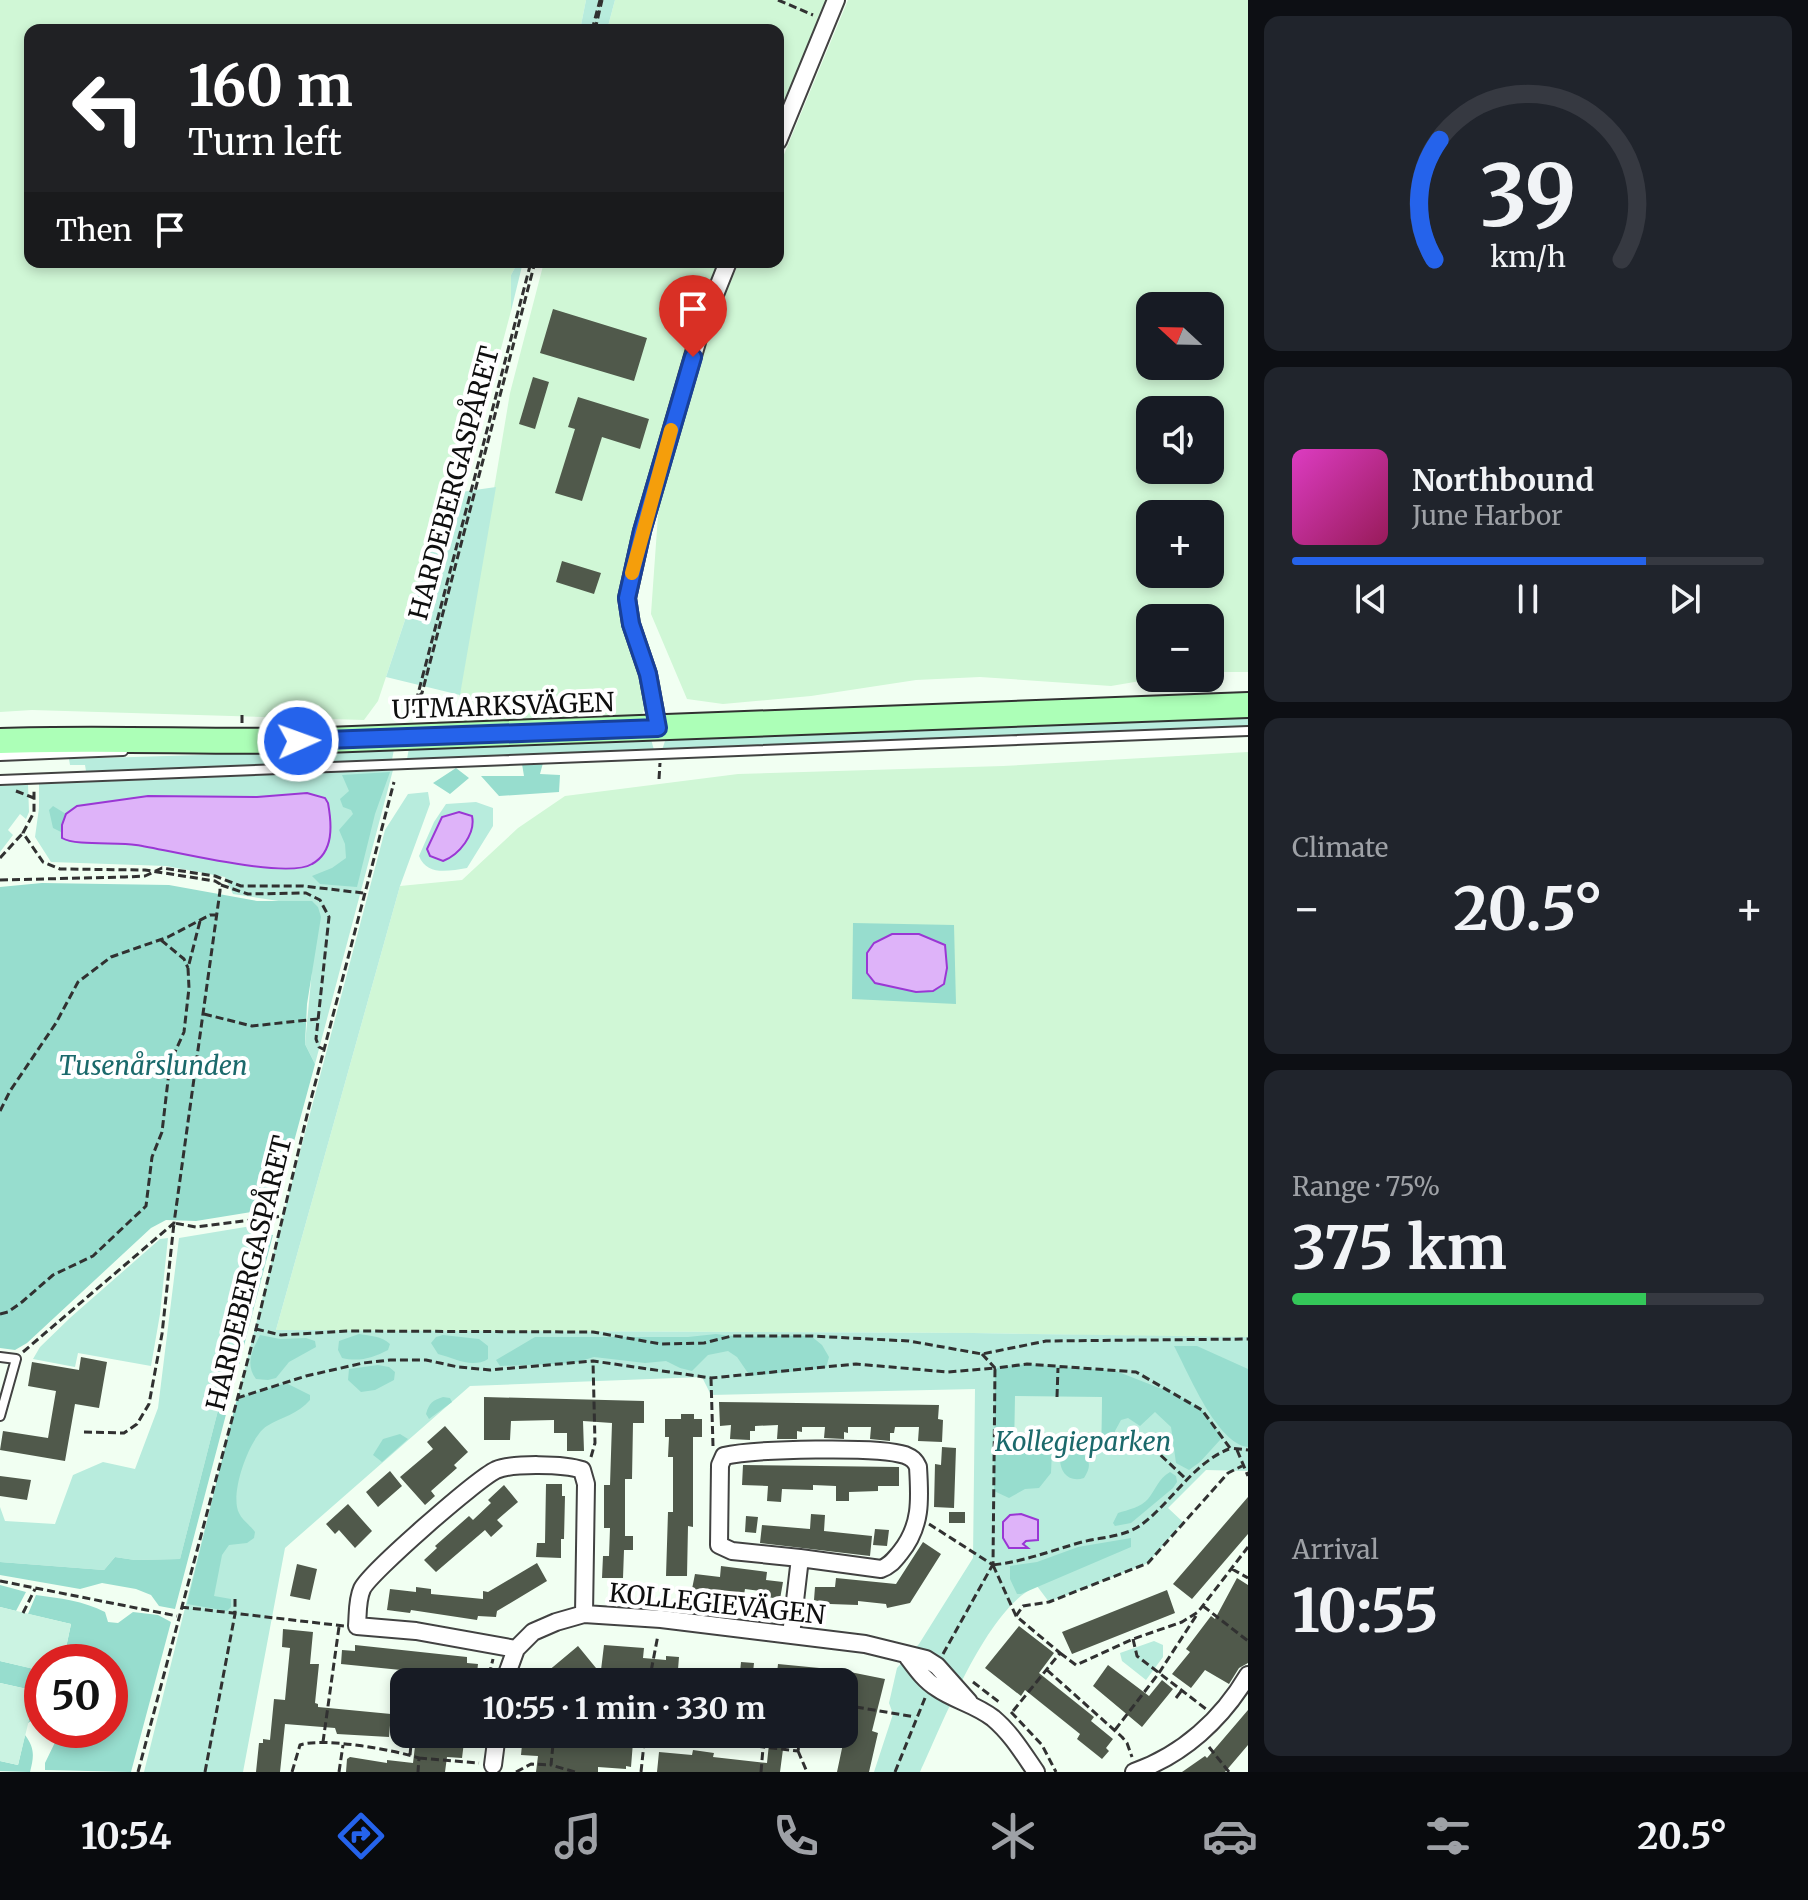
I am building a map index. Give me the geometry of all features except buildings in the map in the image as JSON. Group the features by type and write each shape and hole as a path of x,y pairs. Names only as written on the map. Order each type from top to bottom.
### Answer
{"main road":[{"name":"UTMARKSVÄGEN","path":"0,741 128,738 199,743 1248,705"}],"street":[{"path":"784,126 836,0"},
{"path":"658,728 648,674 631,624 627,598 642,531 700,332 726,268"},
{"path":"786,1451 902,1454 916,1461 918,1467 919,1517 914,1534 886,1568 732,1551 719,1545 720,1465 724,1456 786,1451"},
{"path":"509,1668 516,1649 416,1631 357,1626 359,1597 367,1581 446,1509 490,1474 509,1467 582,1470 586,1484 584,1614"},
{"path":"791,1635 800,1558"},
{"name":"KOLLEGIEVÄGEN","path":"516,1649 533,1632 584,1614 661,1619 865,1644 917,1656 937,1666 969,1702"},
{"name":"KOLLEGIEVÄGEN","path":"907,1656 931,1683 946,1694 969,1702 993,1718 1010,1734 1036,1772"},
{"path":"1135,1772 1154,1765 1199,1735 1234,1698 1248,1675"},
{"path":"493,1765 495,1748"}],"lane":[{"path":"0,780 1248,731"},
{"path":"151,750 199,743"},
{"path":"0,756 136,751"},
{"path":"0,1357 16,1359 0,1416"}],"path":[{"path":"595,24 601,0"},
{"path":"778,0 827,21"},
{"name":"HARDEBERGASPÅRET","path":"413,713 531,268"},
{"path":"0,858 23,833 34,812 34,779"},
{"name":"HARDEBERGASPÅRET","path":"138,1772 256,1329 394,782"},
{"path":"7,791 17,791 34,798"},
{"path":"23,833 37,856 51,867 156,871 220,884 248,894 306,893 320,900 327,911 330,927 316,1039 319,1047 325,1050"},
{"path":"0,880 145,876 162,868 215,876 241,886 303,886 365,893"},
{"path":"84,1432 124,1433 137,1424 149,1404 162,1334 220,884"},
{"path":"0,1111 78,982 111,957 217,915"},
{"path":"0,1314 22,1302 53,1275 93,1256 146,1206 152,1157 162,1132 170,1063 184,1032 188,968 200,921"},
{"path":"160,939 184,959 188,968"},
{"path":"204,1014 252,1026 318,1019"},
{"path":"16,1359 174,1223 196,1227 283,1216"},
{"path":"256,1329 281,1335 347,1331 593,1332 661,1344 704,1343 732,1336 811,1336 909,1341 982,1354 1046,1341 1248,1339"},
{"path":"982,1354 995,1368 993,1565 1016,1616 1076,1665 1133,1639 1182,1622 1198,1612"},
{"path":"237,1398 306,1376 376,1361 426,1360 490,1370 593,1361 711,1378 856,1364 948,1372 1027,1364 1136,1372 1202,1410 1230,1448"},
{"path":"582,1470 591,1458 595,1443 593,1361"},
{"path":"1057,1397 1058,1367"},
{"path":"711,1378 712,1445 724,1456"},
{"path":"1152,1447 1187,1480"},
{"path":"919,1517 993,1565 1022,1562 1084,1541 1129,1531 1140,1525 1210,1457 1230,1448 1248,1450"},
{"path":"1236,1449 1248,1476"},
{"path":"1016,1616 1023,1606 1049,1602 1148,1563 1228,1473 1242,1466"},
{"path":"1115,1730 1248,1547"},
{"path":"937,1666 993,1565"},
{"path":"1232,1569 1248,1578"},
{"path":"0,1581 178,1616"},
{"path":"23,1613 35,1589"},
{"path":"205,1772 235,1614 235,1599"},
{"path":"1203,1606 1248,1641"},
{"path":"181,1607 339,1627 357,1626"},
{"path":"652,1668 661,1619"},
{"path":"323,1742 339,1627"},
{"path":"1133,1639 1137,1656 1216,1717"},
{"path":"1012,1712 1060,1653"},
{"path":"1047,1670 1127,1743 1135,1772"},
{"path":"895,1772 931,1683"},
{"path":"1176,1698 1182,1690"},
{"path":"858,1707 917,1717"},
{"path":"1199,1735 1229,1772"},
{"path":"292,1772 300,1745 323,1742 395,1750 419,1758 493,1765"},
{"path":"339,1772 343,1745"},
{"path":"410,1755 411,1748"},
{"path":"551,1765 553,1748"},
{"path":"641,1772 645,1748"},
{"path":"761,1772 763,1748"},
{"path":"772,1748 798,1751"},
{"path":"799,1748 807,1772"},
{"path":"418,1772 419,1758"},
{"path":"516,1772 531,1764 551,1765 575,1772"}],"green space":[{"path":"0,0 586,0 581,24 24,24 24,268 515,268 511,275 511,311 482,420 468,431 378,701 364,720 32,710 0,712"},
{"path":"586,0 615,0 609,24 581,24"},
{"path":"615,0 827,0 784,104 784,24 609,24"},
{"path":"848,0 1248,0 1248,672 1224,672 1224,604 1136,604 1136,682 1111,686 980,677 916,680 811,696 723,704 687,699 651,614 659,501 709,335 737,268 784,268 784,155"},
{"path":"515,268 522,268 511,311 511,275"},
{"path":"542,268 718,268 633,526 617,604 633,651 646,706 639,720 455,722 510,393"},
{"path":"496,487 460,695 386,677 447,494"},
{"path":"1248,715 1248,726 662,750 666,738"},
{"path":"651,739 654,750 407,759 409,748"},
{"path":"394,749 392,760 86,771 85,765 70,765 69,759"},
{"path":"1248,752 1248,1338 973,1333 276,1330 400,886 462,880 518,828 565,796 738,774 1003,766"},
{"path":"543,763 540,774 560,775 559,792 499,796 481,776 524,776 522,764"},
{"path":"456,768 469,778 450,794 433,783"},
{"path":"393,770 315,1064 305,1044 318,907 233,894 225,877 166,866 51,862 35,837 39,784"},
{"path":"390,772 375,814 357,887 320,884 312,876 346,858 345,844 339,830 353,814 343,807 340,799 349,791 342,775"},
{"path":"28,784 29,812 26,819 20,814 8,830 13,835 0,852 0,786"},
{"name":"Kollegieparken","path":"428,792 430,804 400,886 276,1330 1248,1337 1248,1471 1206,1470 1168,1508 1183,1522 1148,1563 1049,1602 1037,1586 1019,1598 1001,1617 968,1668 920,1772 874,1772 893,1714 889,1703 897,1668 919,1644 973,1558 975,1389 711,1395 702,1377 470,1386 285,1548 243,1772 144,1772 283,1216 385,830 408,794"},
{"path":"476,802 493,808 493,826 467,868 439,871 427,867 419,856 446,804"},
{"path":"53,806 66,814 61,832 53,828 49,810"},
{"name":"Tusenårslunden","path":"42,883 169,885 257,901 312,901 321,917 307,1004 305,1044 315,1064 276,1208 196,1221 166,1220 151,1228 27,1343 15,1350 0,1348 0,887"},
{"path":"853,923 954,925 956,1004 852,999"},
{"path":"258,1225 263,1234 180,1559 115,1557 104,1570 0,1562 0,1507 5,1521 55,1524 73,1475 103,1462 135,1469 158,1408 179,1238"},
{"path":"263,1234 273,1235 175,1609 159,1606 151,1595 136,1589 102,1583 80,1589 0,1575 0,1562 104,1570 115,1557 180,1559"},
{"path":"168,1238 151,1366 78,1353 75,1367 33,1359 40,1347 71,1317 160,1239"},
{"path":"359,1334 383,1339 390,1344 388,1350 366,1358 342,1358 338,1350 339,1341"},
{"path":"716,1334 811,1336 822,1345 829,1357 826,1368 750,1376 737,1357 728,1351 708,1355 692,1371 666,1361 645,1363 594,1357 574,1363 500,1366 496,1360 535,1337 688,1337"},
{"path":"260,1335 280,1339 306,1338 315,1341 316,1347 289,1362 276,1378 256,1379 250,1363"},
{"path":"443,1335 479,1339 488,1346 488,1359 469,1363 438,1354 431,1343"},
{"path":"1174,1346 1197,1346 1248,1369 1248,1447 1236,1443 1215,1421"},
{"path":"1027,1364 1116,1371 1172,1393 1202,1410 1221,1436 1220,1440 1189,1470 1176,1463 1171,1427 1155,1412 1140,1426 1128,1418 1121,1420 1115,1431 1116,1451 1101,1450 1102,1397 1014,1449 1052,1450 1051,1473 1039,1488 1025,1489 1009,1498 994,1491 995,1368"},
{"path":"378,1365 395,1372 394,1380 375,1390 361,1392 348,1380 349,1369"},
{"path":"286,1383 310,1395 310,1400 300,1409 267,1426 254,1441 243,1466 237,1504 240,1516 255,1532 254,1538 247,1543 229,1545 222,1555 214,1596 231,1599 231,1607 227,1611 187,1604 237,1398"},
{"path":"1015,1396 1102,1397 1101,1450 1014,1450"},
{"path":"443,1397 450,1398 452,1402 429,1419 426,1414 430,1405"},
{"path":"400,1434 408,1439 382,1462 373,1455 383,1439"},
{"path":"1062,1450 1080,1450 1088,1460 1084,1478 1067,1476 1060,1462"},
{"path":"1170,1472 1176,1476 1177,1482 1173,1488 1131,1523 1115,1526 1113,1523 1118,1513 1145,1502"},
{"path":"1131,1538 1131,1547 1021,1594 1017,1594 1010,1579 1010,1566 1037,1562 1078,1547"},
{"path":"0,1585 26,1592 16,1611 0,1607"},
{"path":"36,1595 71,1600 97,1608 105,1612 108,1622 118,1623 133,1612 158,1615 171,1622 131,1772 45,1770 52,1748 128,1748 128,1644 67,1644 71,1624 28,1614"},
{"path":"0,1607 71,1624 67,1644 24,1644 24,1667 0,1661"},
{"path":"1154,1641 1163,1645 1163,1657 1146,1680 1122,1661 1120,1653"},
{"path":"0,1661 24,1667 24,1688 0,1683"},
{"path":"0,1683 24,1688 24,1740 18,1765 0,1761"},
{"path":"24,1739 24,1748 32,1748 33,1753 30,1772 0,1771 0,1761 18,1765"}],"shaded area":[{"path":"307,793 325,798 328,803 330,837 319,859 298,868 254,866 136,845 76,842 62,838 66,814 77,806 148,796 257,797"},
{"path":"459,812 472,816 469,837 455,854 443,861 430,856 427,849 442,817"},
{"path":"892,934 919,934 945,945 947,968 944,984 933,991 916,992 875,983 867,973 867,953 874,943"},
{"path":"1021,1514 1038,1520 1038,1540 1026,1541 1023,1544 1028,1548 1009,1548 1003,1538 1003,1522 1010,1515"}],"slow traffic":[{"path":"632,573 671,430"}],"route":[{"path":"298,741 658,728 648,674 631,624 627,598 642,531 693,357"}]}
